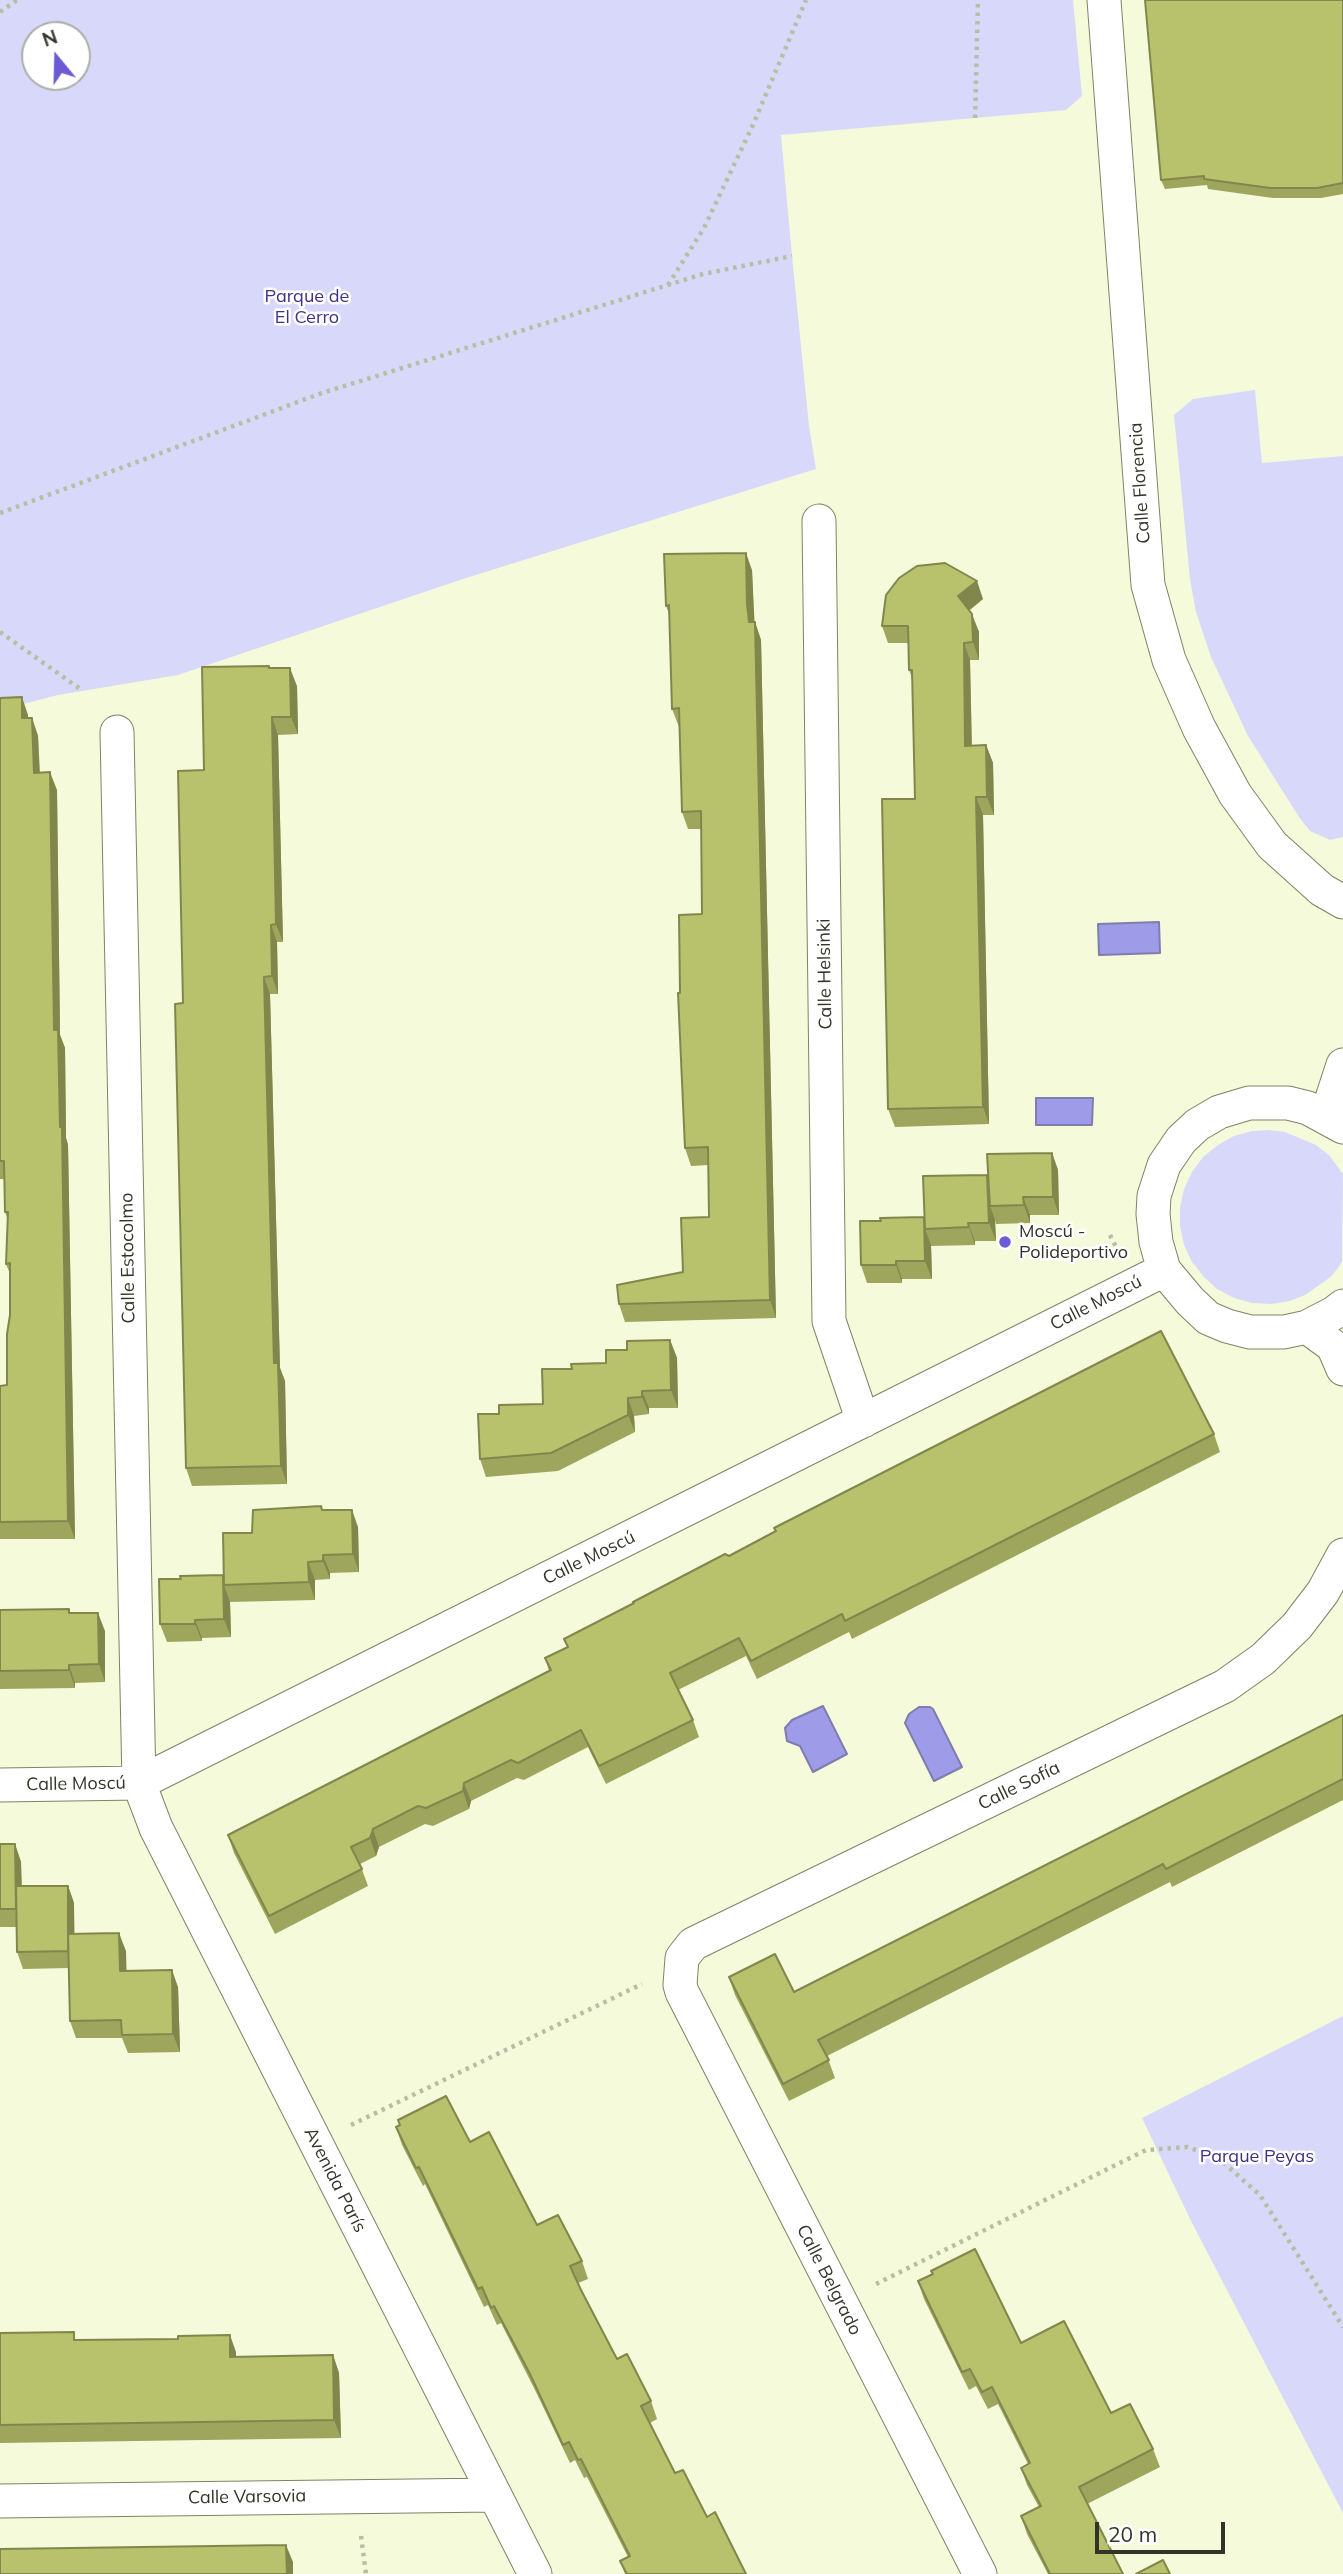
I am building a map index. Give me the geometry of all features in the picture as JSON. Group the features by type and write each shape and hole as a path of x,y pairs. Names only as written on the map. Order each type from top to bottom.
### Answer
{"street":[{"name":"Calle Florencia","path":"1104,0 1148,585 1169,660 1199,728 1235,794 1272,845 1322,890 1343,902"},
{"name":"Calle Helsinki","path":"819,521 829,1321 863,1421"},
{"name":"Calle Estocolmo","path":"117,732 139,1783"},
{"path":"1343,1065 1335,1122 1308,1108 1288,1103 1249,1103 1219,1112 1189,1133 1164,1164 1154,1196 1156,1242 1164,1270 1208,1318 1250,1332 1284,1332 1307,1327 1343,1306"},
{"name":"Calle Moscú","path":"0,1785 139,1783 1164,1270"},
{"path":"1307,1327 1333,1346 1343,1369"},
{"name":"Calle Sofía","path":"666,1982 693,1944 1226,1686 1263,1659 1297,1626 1323,1592 1343,1555"},
{"name":"Avenida París","path":"139,1783 156,1828 535,2574"},
{"name":"Calle Belgrado","path":"666,1982 979,2574"},
{"name":"Calle Varsovia","path":"0,2501 495,2495"}],"path":[{"path":"0,12 17,0"},
{"path":"667,286 704,228 752,127 806,0"},
{"path":"975,118 978,0"},
{"path":"0,513 322,393 704,274 792,256"},
{"path":"0,632 83,691"},
{"path":"368,2118 666,1982"},
{"path":"874,2285 1146,2150 1187,2147 1217,2157 1260,2196 1343,2326"},
{"path":"360,2534 366,2574"}],"green space":[{"name":"Parque de El Cerro","path":"0,0 1073,0 1082,96 1066,110 781,135 809,426 816,469 466,578 178,675 58,695 0,710"},
{"path":"1255,390 1262,463 1343,456 1343,837 1330,840 1310,831 1248,736 1211,657 1196,612 1190,579 1174,415 1193,399"},
{"path":"1269,1130 1285,1132 1316,1145 1329,1155 1343,1174 1342,1262 1332,1276 1305,1295 1271,1304 1234,1298 1217,1289 1192,1262 1184,1245 1180,1226 1184,1189 1203,1157 1234,1136"},
{"name":"Parque Peyas","path":"1343,2016 1343,2513 1191,2221 1142,2118"}],"shaded area":[{"path":"1159,922 1160,953 1099,955 1098,924"},
{"path":"1036,1098 1093,1098 1092,1125 1036,1125"},
{"path":"823,1706 847,1754 813,1772 800,1746 787,1741 785,1728 792,1720"},
{"path":"919,1707 933,1709 962,1767 934,1781 905,1723 909,1714"}],"building":[{"path":"1145,0 1343,0 1343,183 1317,188 1270,188 1204,179 1204,176 1161,180"},
{"path":"746,553 749,622 755,622 770,1300 619,1304 617,1285 683,1272 681,1218 709,1217 708,1147 685,1148 678,993 679,915 702,914 701,811 682,812 679,708 672,709 669,605 666,606 664,554"},
{"path":"945,563 977,581 958,596 972,614 973,642 964,643 965,746 986,745 987,797 976,797 983,1107 888,1109 882,799 915,799 912,670 909,670 908,626 882,626 886,595 899,578 917,566"},
{"path":"202,667 290,668 291,717 272,717 276,924 271,925 272,976 264,977 274,1363 278,1363 281,1466 186,1468 175,1004 183,1003 178,771 204,770"},
{"path":"22,697 22,718 32,718 34,773 50,772 54,1030 58,1030 62,1127 68,1521 0,1522 0,1386 7,1385 10,1263 6,1264 8,1212 5,1212 4,1161 0,1161 0,698"},
{"path":"1052,1153 1053,1197 1023,1197 1024,1205 990,1206 987,1154"},
{"path":"987,1175 989,1223 968,1223 969,1227 925,1229 923,1176"},
{"path":"924,1217 925,1261 896,1261 896,1265 861,1265 860,1221"},
{"path":"1161,1331 1214,1434 845,1621 842,1614 751,1661 739,1638 670,1673 693,1720 599,1766 581,1730 518,1763 511,1760 464,1783 463,1791 426,1808 418,1806 373,1829 370,1838 351,1847 362,1869 269,1916 228,1835 551,1670 545,1658 568,1647 564,1639 725,1554 729,1556 776,1531 774,1528"},
{"path":"670,1340 671,1390 642,1391 642,1397 628,1398 628,1415 551,1453 480,1459 478,1414 499,1414 499,1405 543,1404 542,1369 572,1369 571,1364 606,1363 606,1350 627,1350 627,1341"},
{"path":"321,1506 322,1510 352,1510 353,1554 323,1555 323,1561 308,1562 309,1582 224,1585 223,1533 252,1533 253,1510"},
{"path":"223,1575 224,1619 195,1620 195,1624 160,1624 159,1579"},
{"path":"69,1609 69,1613 98,1613 99,1664 69,1665 69,1670 0,1671 0,1610"},
{"path":"1343,1715 1343,1779 1166,1869 1163,1864 818,2040 829,2060 783,2084 729,1977 775,1954 794,1992"},
{"path":"0,1844 15,1844 16,1909 0,1909"},
{"path":"16,1886 68,1886 68,1951 17,1952"},
{"path":"119,1933 120,1971 172,1970 173,2034 122,2035 121,2020 70,2021 68,1934"},
{"path":"446,2096 470,2142 489,2132 537,2225 558,2215 582,2261 570,2266 617,2359 627,2354 651,2401 641,2406 675,2473 683,2470 707,2517 715,2512 746,2574 627,2574 620,2561 630,2556 581,2459 578,2460 569,2442 563,2445 530,2374 494,2306 491,2308 482,2287 478,2289 419,2167 416,2168 396,2127 400,2125 398,2120"},
{"path":"975,2249 1021,2343 1064,2321 1111,2413 1130,2404 1153,2449 1079,2487 1123,2574 1050,2574 1021,2516 1041,2506 1021,2468 1030,2463 992,2387 982,2392 970,2369 962,2372 918,2281 933,2274 931,2271"},
{"path":"74,2332 74,2340 178,2339 178,2336 230,2335 230,2357 333,2355 334,2420 0,2425 0,2333"},
{"path":"286,2545 287,2574 0,2574 0,2549"},
{"path":"1163,2560 1170,2574 1136,2574"}],"place":[{"name":"Moscú - Polideportivo","path":"1005,1242"}]}
